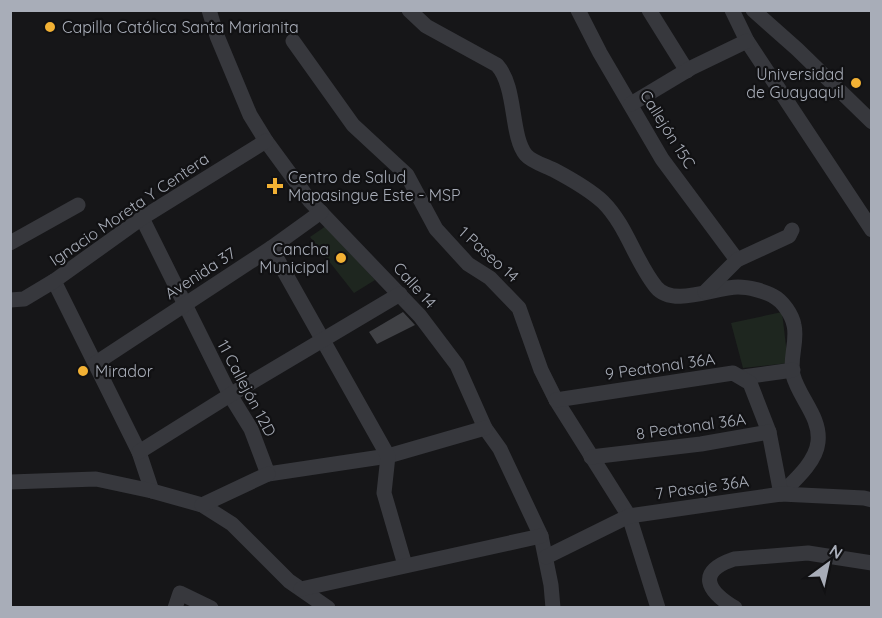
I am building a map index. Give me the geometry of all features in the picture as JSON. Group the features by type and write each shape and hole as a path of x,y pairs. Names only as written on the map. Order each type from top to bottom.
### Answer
{"street":[{"name":"Calle 14","path":"209,10 216,36 250,115 266,141 310,201 420,316 458,365 485,428 500,449 541,536 553,608"},
{"path":"409,10 426,26 497,64 505,76 519,139 526,156 572,179 603,202 628,237 655,287 662,294 673,297 739,286 774,297 787,310 795,327 793,370 798,387 818,431 818,445 799,476 782,494"},
{"name":"Callejón 15C","path":"578,10 662,159 737,260"},
{"path":"649,10 687,71"},
{"path":"732,10 747,41 872,230"},
{"path":"753,10 872,122"},
{"name":"1 Paseo 14","path":"292,41 354,124 407,175 436,229 468,264 489,278 519,308 541,369 556,400 629,516 658,608"},
{"path":"631,104 687,71 747,41"},
{"name":"Ignacio Moreta Y Centera","path":"10,300 24,299 54,281 142,218 266,141"},
{"path":"10,243 78,205"},
{"name":"Avenida 37","path":"96,363 271,248 321,212"},
{"name":"11 Callejón 12D","path":"142,218 230,395 251,429 268,474"},
{"path":"705,292 737,260 789,236 792,230"},
{"path":"271,248 388,456 384,493 405,566"},
{"path":"54,281 139,452 152,491"},
{"path":"139,452 400,294"},
{"name":"9 Peatonal 36A","path":"556,400 733,373 743,377 793,370"},
{"path":"743,377 750,382 769,432"},
{"path":"202,505 268,474 388,456 485,428"},
{"name":"8 Peatonal 36A","path":"591,457 701,444 769,432 782,494"},
{"path":"10,482 96,479 202,505 232,524 289,581 328,608"},
{"name":"7 Pasaje 36A","path":"546,557 629,516 782,494 872,500"},
{"path":"301,589 541,536"},
{"path":"735,608 714,592 710,584 710,575 714,567 734,559 808,553 872,563"},
{"path":"178,600 211,608"}],"shaded area":[{"name":"Cancha Municipal","path":"326,226 375,280 354,293 310,237"},
{"path":"782,312 788,363 743,368 731,323"}],"building":[{"path":"403,312 415,325 377,344 369,332"}],"place":[{"name":"Capilla Católica Santa Marianita","path":"50,27"},
{"name":"Universidad de Guayaquil","path":"856,83"},
{"name":"Centro de Salud Mapasingue Este - MSP","path":"275,186"},
{"name":"Cancha Municipal","path":"341,258"},
{"name":"Mirador","path":"83,371"}]}
